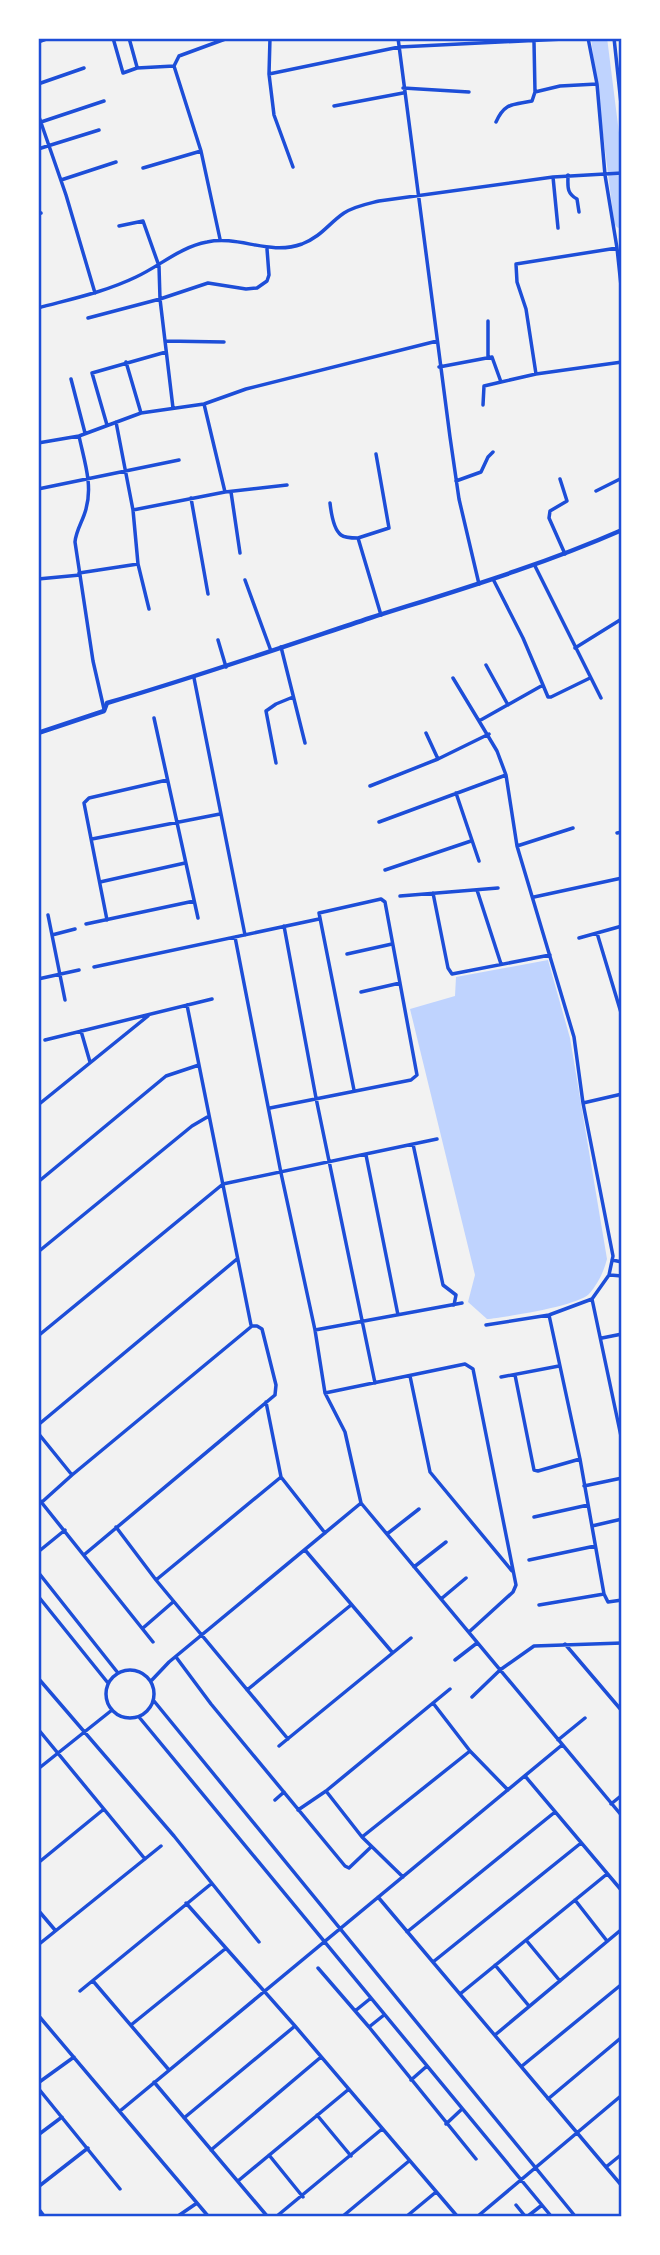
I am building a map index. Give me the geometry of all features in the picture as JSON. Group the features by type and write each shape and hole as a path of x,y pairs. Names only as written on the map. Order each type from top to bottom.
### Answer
{"street":[{"path":"38,42 49,38"},
{"path":"113,38 122,72 174,65"},
{"path":"129,38 137,68"},
{"path":"220,239 201,152 174,65 179,56 228,38"},
{"path":"271,38 269,74 277,125 293,167"},
{"path":"398,38 439,367 456,481 479,584"},
{"path":"269,74 399,47 586,38 597,84 605,175 617,248 621,295"},
{"path":"614,38 621,113"},
{"path":"496,122 503,110 511,105 532,101 536,92 534,42"},
{"path":"38,85 84,68"},
{"path":"536,92 560,86 597,84"},
{"path":"334,106 403,91 469,92"},
{"path":"41,122 104,101"},
{"path":"38,114 95,293"},
{"path":"38,149 99,130"},
{"path":"143,168 201,152"},
{"path":"61,180 116,162"},
{"path":"38,307 95,293 133,279 191,245 220,239 278,249 300,245 327,230 353,208 379,201 568,175 621,173"},
{"path":"568,175 568,191 577,200 579,212"},
{"path":"552,177 558,228"},
{"path":"119,226 143,221 159,266 160,299 173,408"},
{"path":"88,318 208,283 246,289 257,288 267,281 269,275 267,248"},
{"path":"536,374 526,309 517,282 516,264 617,248"},
{"path":"488,321 488,357"},
{"path":"165,341 224,342"},
{"path":"38,443 79,436 141,413 204,404 246,389 437,341"},
{"path":"107,425 92,373 166,352"},
{"path":"439,367 492,357 500,382"},
{"path":"125,362 141,413"},
{"path":"483,405 484,386 536,374 621,362"},
{"path":"71,379 85,433"},
{"path":"204,404 225,492"},
{"path":"116,422 133,510 138,564 149,609"},
{"path":"79,436 90,489 86,509 75,535 93,661 104,711"},
{"path":"456,481 481,472 492,452"},
{"path":"330,503 333,519 343,537 358,538 389,528 376,454"},
{"path":"38,489 178,460"},
{"path":"596,491 621,478"},
{"path":"560,479 567,501 550,511 549,518 565,554"},
{"path":"133,510 225,492 286,485"},
{"path":"231,492 240,553"},
{"path":"191,498 208,594"},
{"path":"104,711 107,703 194,678 281,647 535,566 621,530"},
{"path":"358,538 381,615"},
{"path":"38,579 138,564"},
{"path":"535,566 601,698"},
{"path":"493,579 523,638 548,697 590,678"},
{"path":"245,580 271,651"},
{"path":"575,648 620,620"},
{"path":"218,640 226,667"},
{"path":"281,647 305,743"},
{"path":"486,665 508,705"},
{"path":"194,678 245,935"},
{"path":"453,678 489,734 506,775 517,846 574,1037 583,1103 613,1258 609,1275 592,1299 549,1315 486,1325"},
{"path":"479,721 543,685"},
{"path":"276,763 265,714 270,707 293,697"},
{"path":"38,733 104,711"},
{"path":"153,718 198,918"},
{"path":"426,733 438,759"},
{"path":"370,786 438,759 489,734"},
{"path":"379,822 506,775"},
{"path":"107,920 84,803 86,800 167,780"},
{"path":"456,793 479,861"},
{"path":"92,839 221,813"},
{"path":"517,846 573,828"},
{"path":"385,870 471,841"},
{"path":"100,882 185,863"},
{"path":"534,897 621,878"},
{"path":"400,896 498,888"},
{"path":"477,890 502,964"},
{"path":"433,893 449,971 452,974 551,954"},
{"path":"269,1108 411,1080 417,1075 384,902 381,898 321,911 319,919 354,1090"},
{"path":"86,924 194,901"},
{"path":"48,915 65,1000"},
{"path":"94,967 319,919"},
{"path":"284,926 316,1098 375,1383"},
{"path":"579,938 621,926"},
{"path":"52,935 75,929"},
{"path":"597,933 621,1016"},
{"path":"235,937 315,1330 325,1393 345,1432 361,1503 621,1816"},
{"path":"347,954 392,944"},
{"path":"38,979 79,970"},
{"path":"361,992 400,982"},
{"path":"45,1040 212,999"},
{"path":"187,1005 251,1326"},
{"path":"38,1105 150,1014"},
{"path":"81,1031 90,1062"},
{"path":"38,1182 166,1076 200,1065"},
{"path":"583,1103 621,1094"},
{"path":"38,1252 180,1136 210,1116"},
{"path":"38,1336 223,1185 437,1139"},
{"path":"413,1144 443,1285 456,1295 454,1305"},
{"path":"366,1155 398,1315"},
{"path":"613,1258 621,1262"},
{"path":"38,1426 237,1259"},
{"path":"609,1275 621,1276"},
{"path":"592,1299 621,1441"},
{"path":"315,1330 462,1303"},
{"path":"549,1315 580,1459 604,1594 608,1602 621,1600"},
{"path":"42,1502 251,1326 262,1329 276,1385 275,1395 85,1554"},
{"path":"602,1338 621,1334"},
{"path":"325,1393 466,1364 473,1369 513,1573 514,1590 469,1632"},
{"path":"502,1377 559,1366"},
{"path":"515,1375 535,1470 580,1459"},
{"path":"410,1376 430,1472 513,1573"},
{"path":"266,1402 281,1477 325,1533"},
{"path":"38,1433 72,1475"},
{"path":"156,1580 281,1477"},
{"path":"584,1486 621,1478"},
{"path":"38,1498 153,1642"},
{"path":"151,1681 176,1657 361,1503"},
{"path":"534,1517 588,1505"},
{"path":"387,1534 419,1509"},
{"path":"592,1526 621,1519"},
{"path":"116,1527 173,1601 288,1739"},
{"path":"38,1552 65,1530"},
{"path":"414,1567 446,1542"},
{"path":"529,1560 596,1546"},
{"path":"305,1550 392,1653"},
{"path":"38,1572 118,1673"},
{"path":"441,1599 467,1578"},
{"path":"539,1605 604,1594"},
{"path":"38,1597 108,1683"},
{"path":"143,1628 173,1601"},
{"path":"247,1690 351,1605"},
{"path":"279,1746 411,1638"},
{"path":"455,1660 477,1643"},
{"path":"472,1697 500,1670 532,1646 621,1643"},
{"path":"565,1644 621,1711"},
{"path":"176,1657 211,1704 346,1867 349,1868 371,1847"},
{"path":"130,1670 142,1672 151,1681 155,1690 154,1701 148,1711 139,1717 120,1716 112,1710 106,1697 108,1683 118,1673 130,1670"},
{"path":"38,1678 174,1836 259,1942"},
{"path":"298,1810 326,1791 450,1689"},
{"path":"154,1701 575,2217"},
{"path":"433,1703 470,1751 508,1790"},
{"path":"38,1769 112,1710"},
{"path":"139,1717 551,2217"},
{"path":"558,1740 585,1718"},
{"path":"38,1729 145,1859"},
{"path":"120,2111 562,1745"},
{"path":"362,1837 470,1751"},
{"path":"525,1776 621,1891"},
{"path":"326,1791 362,1837 403,1877"},
{"path":"275,1800 284,1792"},
{"path":"611,1804 621,1795"},
{"path":"38,1863 104,1809"},
{"path":"407,1932 555,1812"},
{"path":"433,1962 581,1843"},
{"path":"38,1945 161,1846"},
{"path":"460,1994 607,1874"},
{"path":"80,1991 211,1884"},
{"path":"378,1897 621,2186"},
{"path":"575,1900 607,1941"},
{"path":"186,1903 295,2026 457,2217"},
{"path":"38,1910 55,1931"},
{"path":"495,2035 621,1929"},
{"path":"526,1940 560,1981"},
{"path":"131,2025 225,1949"},
{"path":"495,1965 529,2006"},
{"path":"318,1968 476,2159"},
{"path":"93,1980 169,2070"},
{"path":"522,2066 621,1984"},
{"path":"355,2011 371,1998"},
{"path":"38,2015 208,2217"},
{"path":"369,2027 384,2015"},
{"path":"38,2029 46,2023"},
{"path":"184,2118 295,2026"},
{"path":"548,2099 621,2037"},
{"path":"74,2057 38,2085 120,2189"},
{"path":"211,2150 321,2057"},
{"path":"411,2080 427,2066"},
{"path":"154,2082 267,2217"},
{"path":"238,2181 349,2089"},
{"path":"478,2217 621,2095"},
{"path":"446,2124 462,2109"},
{"path":"317,2115 351,2156"},
{"path":"38,2135 62,2116"},
{"path":"277,2217 382,2129"},
{"path":"38,2187 88,2148"},
{"path":"606,2167 621,2154"},
{"path":"270,2155 303,2197"},
{"path":"343,2217 409,2161"},
{"path":"407,2217 436,2192"},
{"path":"178,2217 197,2203"},
{"path":"516,2206 527,2217 542,2205"},
{"path":"38,2208 44,2217"}],"water":[{"path":"548,960 570,1038 607,1259 595,1286 582,1298 541,1310 487,1319 468,1302 475,1275 410,1009 455,996 456,977"}],"waterway":[{"path":"599,38 622,221"}]}
